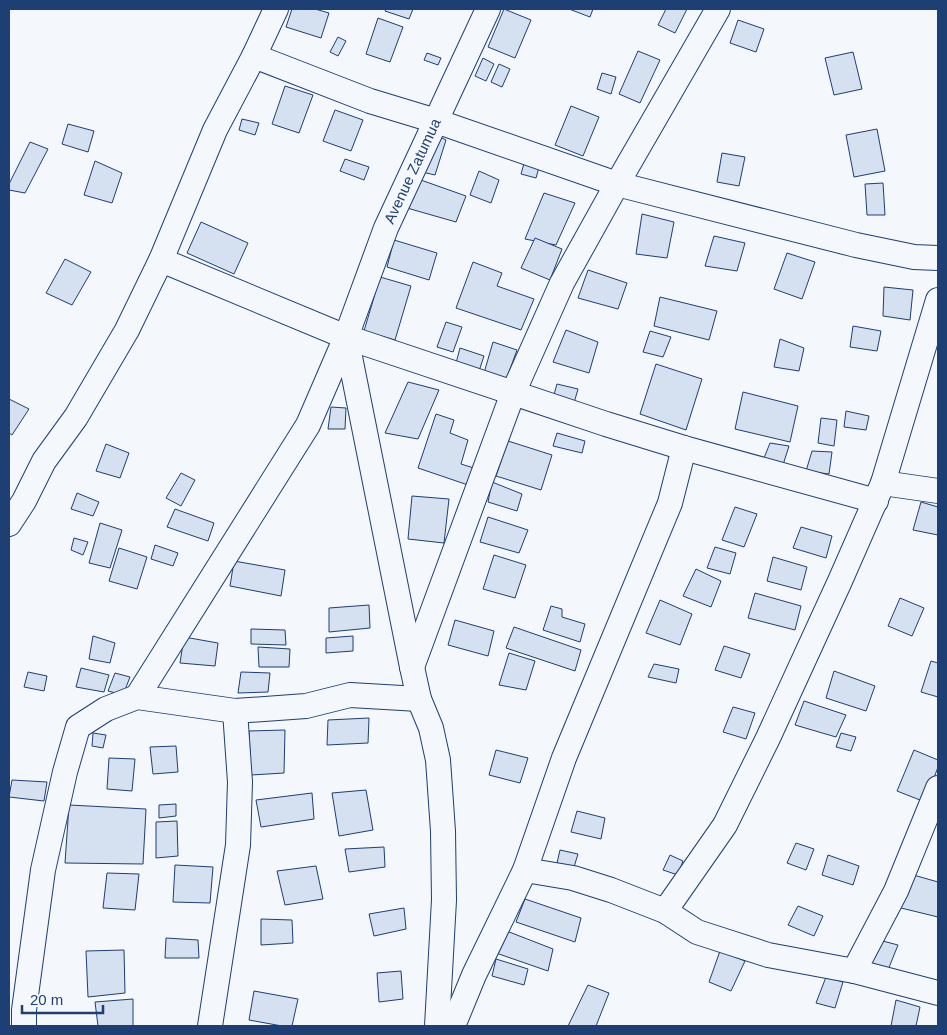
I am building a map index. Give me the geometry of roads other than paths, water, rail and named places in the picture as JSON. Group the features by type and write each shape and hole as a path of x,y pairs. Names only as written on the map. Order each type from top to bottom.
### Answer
{"street":[{"path":"9,524 24,501 44,461 76,417 127,330 162,260 215,130 254,56 276,9"},
{"name":"Avenue Zatumua","path":"137,697 308,425 346,337 386,228 488,9"},
{"path":"412,667 513,393 562,283 718,9"},
{"path":"254,56 370,102 436,121 617,184 856,245 914,257 938,258"},
{"path":"162,260 346,337 606,424 684,448 880,492 938,491"},
{"path":"665,911 725,826 768,738 880,492 938,300"},
{"path":"346,337 412,667 419,699 431,728 438,760 443,831 444,900 437,1026"},
{"path":"452,1026 474,975 526,870 564,758 670,503 684,448"},
{"path":"19,1017 43,870 65,772 78,728 106,709 137,697 235,711 306,706 350,695 419,699"},
{"path":"210,1026 238,845 240,782 235,711"},
{"path":"854,971 896,891 938,788"},
{"path":"526,870 574,878 611,890 665,911 697,932 768,955 854,971 938,993"}]}
